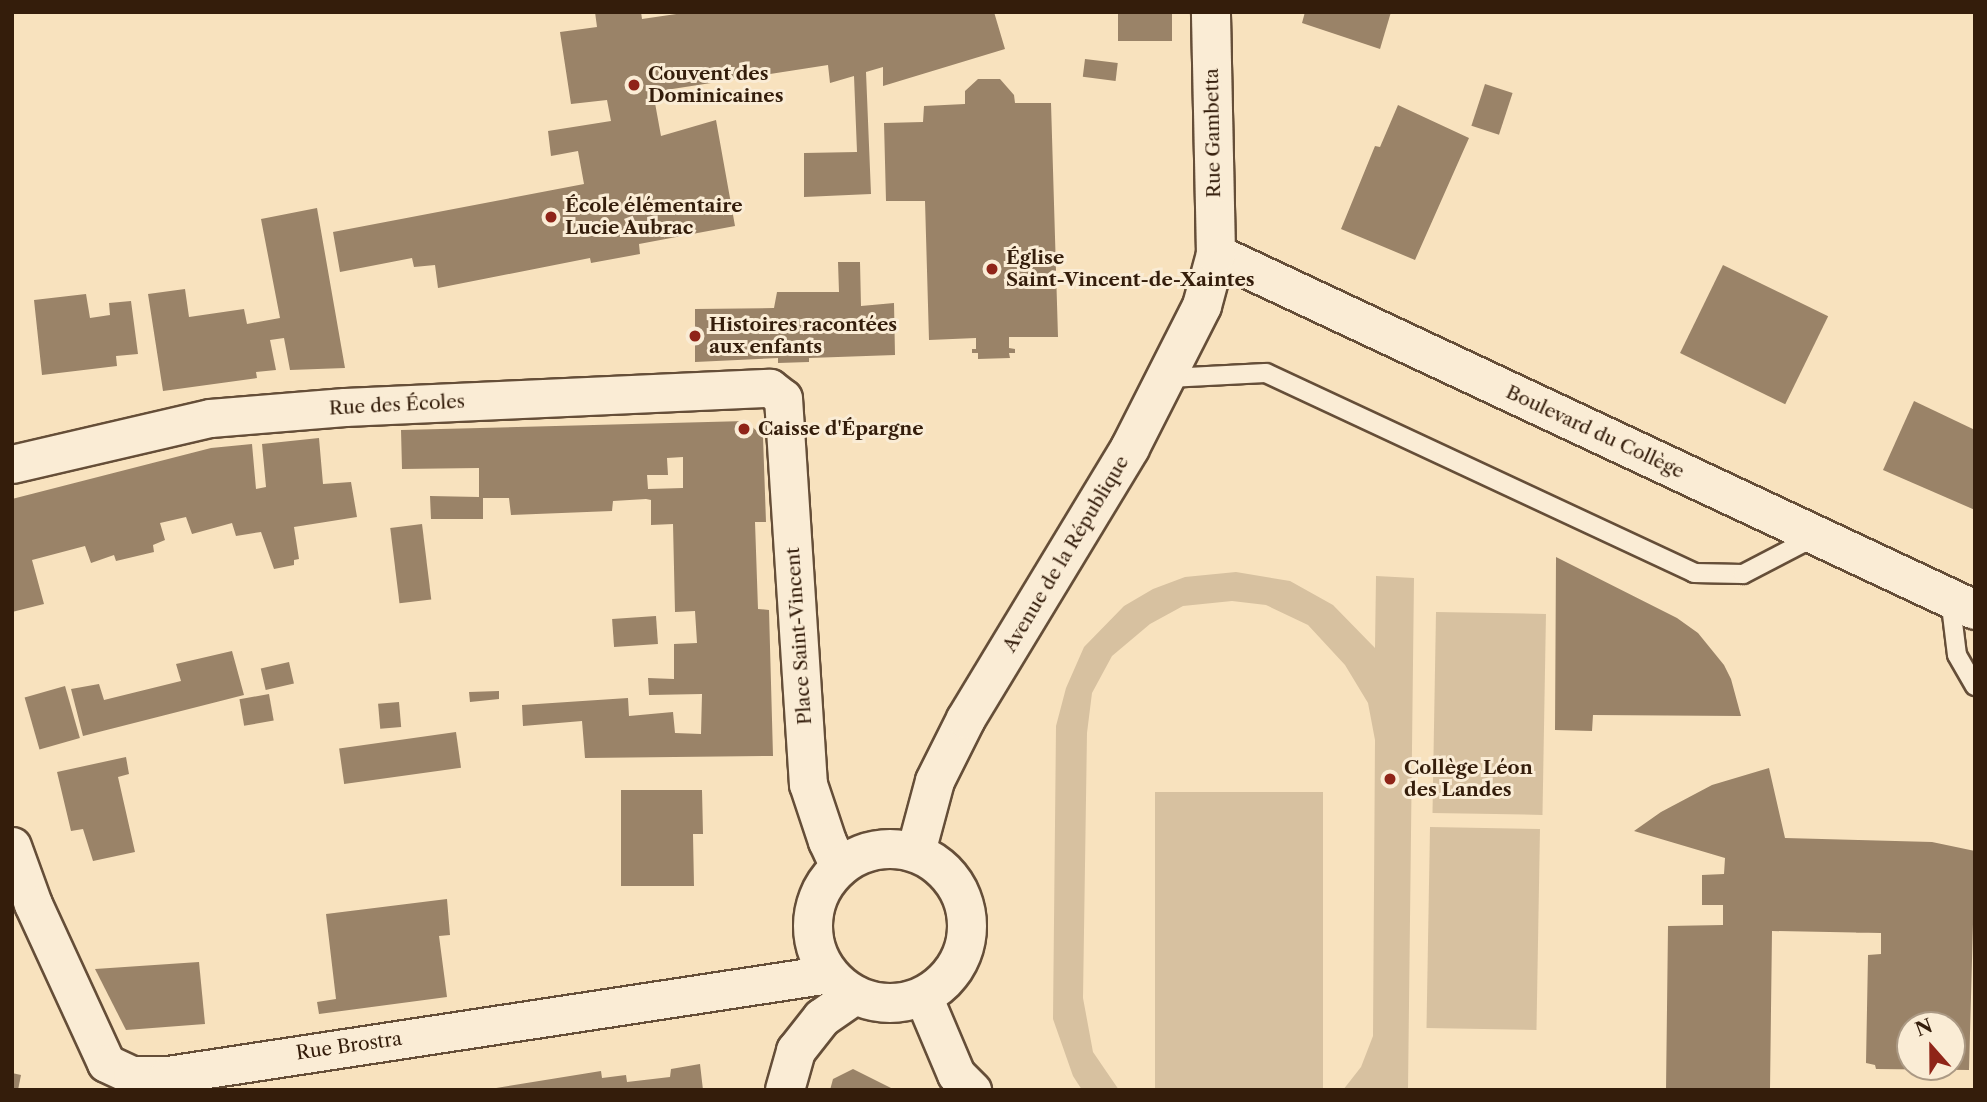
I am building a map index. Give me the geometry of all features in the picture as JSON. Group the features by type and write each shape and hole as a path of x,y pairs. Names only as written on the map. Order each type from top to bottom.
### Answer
{"main road":[{"name":"Rue Gambetta","path":"1210,12 1216,254"},
{"name":"Avenue de la République","path":"916,852 935,781 966,719 1130,448 1168,379 1202,306 1216,254"},
{"name":"Boulevard du Collège","path":"1216,254 1962,604"},
{"path":"896,848 916,852 939,866 956,884 965,908 967,935 960,960 944,981 923,996 889,1003 842,985 817,954 812,931 815,907 823,885 839,867 856,856 875,849 896,848"},
{"path":"785,1090 796,1051 822,1018 842,985"}],"street":[{"name":"Rue des Écoles","path":"12,464 210,418 345,407 769,388 783,398"},
{"name":"Place Saint-Vincent","path":"783,398 808,784 827,841 839,867"},
{"name":"Rue Brostra","path":"12,846 33,904 106,1063 129,1083 168,1075 842,985"},
{"path":"923,996 956,1074 972,1090"}],"lane":[{"path":"1168,379 1266,373 1694,573 1743,574 1816,536"},
{"path":"1962,604 1957,655 1975,686"}],"shaded area":[{"path":"1236,572 1290,581 1333,605 1375,648 1376,576 1414,578 1408,1090 1343,1090 1361,1067 1373,1036 1375,740 1368,703 1345,665 1308,625 1266,605 1232,601 1183,606 1150,624 1112,656 1092,693 1087,733 1083,998 1093,1052 1119,1090 1082,1090 1073,1076 1053,1019 1056,726 1066,688 1084,647 1124,606 1153,589 1185,577"},
{"path":"1436,612 1546,614 1542,815 1432,813"},
{"path":"1155,792 1323,792 1323,1090 1155,1090"},
{"path":"1430,827 1540,829 1536,1030 1426,1028"}],"building":[{"path":"595,12 641,12 642,19 690,12 994,12 1005,49 883,86 883,67 866,72 871,194 804,197 804,153 857,152 854,76 830,83 828,65 653,92 661,136 716,120 735,226 639,244 640,254 591,263 590,258 438,288 435,265 414,267 412,258 340,272 333,232 584,184 578,151 551,156 548,131 611,121 607,100 571,104 560,32 597,27"},
{"path":"1305,12 1391,12 1380,49 1302,23"},
{"path":"1118,13 1172,13 1172,41 1118,41"},
{"path":"1085,59 1118,63 1116,81 1083,77"},
{"name":"Église Saint-Vincent-de-Xaintes","path":"978,79 1000,79 1014,95 1015,103 1051,103 1058,337 1009,337 1009,348 1015,349 1015,353 1009,353 1010,358 978,359 978,353 972,353 972,349 976,349 976,338 929,340 925,201 886,201 884,123 923,122 924,106 965,104 965,91"},
{"path":"1485,84 1513,93 1499,135 1471,126"},
{"path":"1398,105 1469,138 1415,260 1341,229 1375,146 1380,147"},
{"path":"317,208 345,368 290,370 284,338 270,340 276,370 256,372 257,378 163,391 148,294 185,289 189,317 244,309 247,324 280,318 261,219"},
{"path":"838,262 860,262 861,306 894,303 895,355 809,358 809,362 778,363 778,358 695,362 695,309 774,308 777,292 839,292"},
{"path":"1723,265 1828,316 1785,404 1680,353"},
{"path":"86,294 90,318 110,315 109,303 131,301 138,354 116,356 117,366 42,375 34,300"},
{"path":"1914,401 1975,430 1975,510 1883,470"},
{"path":"746,421 763,437 766,522 755,522 758,609 769,610 773,756 585,758 582,721 523,726 522,705 628,698 629,716 673,712 675,733 701,734 702,694 649,695 648,678 674,679 674,644 697,643 695,611 675,612 673,524 651,525 651,500 646,499 613,501 612,511 511,515 509,498 483,498 483,519 431,519 430,496 479,497 479,468 402,469 401,430","holes":["683,457 683,488 648,489 647,475 668,475 667,458"]},
{"path":"319,438 323,484 351,482 357,517 294,527 299,559 294,560 294,565 274,569 261,532 236,536 232,523 192,534 186,517 160,523 165,540 153,545 154,552 116,561 114,555 91,563 85,546 32,560 44,604 12,612 12,499 211,448 252,444 256,489 266,487 262,444"},
{"path":"422,524 431,599 400,603 390,528"},
{"path":"1556,557 1677,618 1698,633 1724,665 1731,679 1741,716 1593,715 1592,731 1555,730"},
{"path":"656,616 658,644 614,647 612,619"},
{"path":"232,651 244,695 83,736 71,689 99,684 104,700 181,681 176,664"},
{"path":"289,662 294,683 266,690 261,669"},
{"path":"65,686 80,738 40,749 25,698"},
{"path":"499,691 499,699 470,702 469,692"},
{"path":"269,694 274,721 244,726 239,699"},
{"path":"399,702 401,727 380,729 378,704"},
{"path":"456,732 461,768 344,784 339,748"},
{"path":"126,757 129,774 118,777 135,852 93,861 83,829 71,831 57,772"},
{"path":"1769,768 1785,838 1932,842 1975,851 1969,1070 1966,1070 1966,1011 1896,1011 1896,1069 1876,1069 1875,1065 1866,1063 1868,955 1881,954 1881,933 1772,931 1770,1090 1666,1090 1668,926 1723,925 1723,905 1702,905 1702,875 1724,874 1725,858 1634,831 1661,812 1712,785"},
{"path":"621,790 702,790 703,834 693,834 694,886 621,886"},
{"path":"447,899 450,935 439,936 447,997 319,1014 317,1002 336,999 326,914"},
{"path":"199,962 205,1024 126,1030 95,969"},
{"path":"700,1064 703,1090 484,1090 601,1071 602,1078 626,1075 627,1082 670,1077 671,1069"},
{"path":"853,1069 895,1090 830,1090 833,1079"},
{"path":"12,1073 21,1075 18,1090 12,1090"}],"place":[{"name":"Couvent des Dominicaines","path":"634,85"},
{"name":"École élémentaire Lucie Aubrac","path":"551,217"},
{"name":"Église Saint-Vincent-de-Xaintes","path":"992,269"},
{"name":"Histoires racontées aux enfants","path":"695,336"},
{"name":"Caisse d'Épargne","path":"744,429"},
{"name":"Collège Léon des Landes","path":"1390,779"}]}
